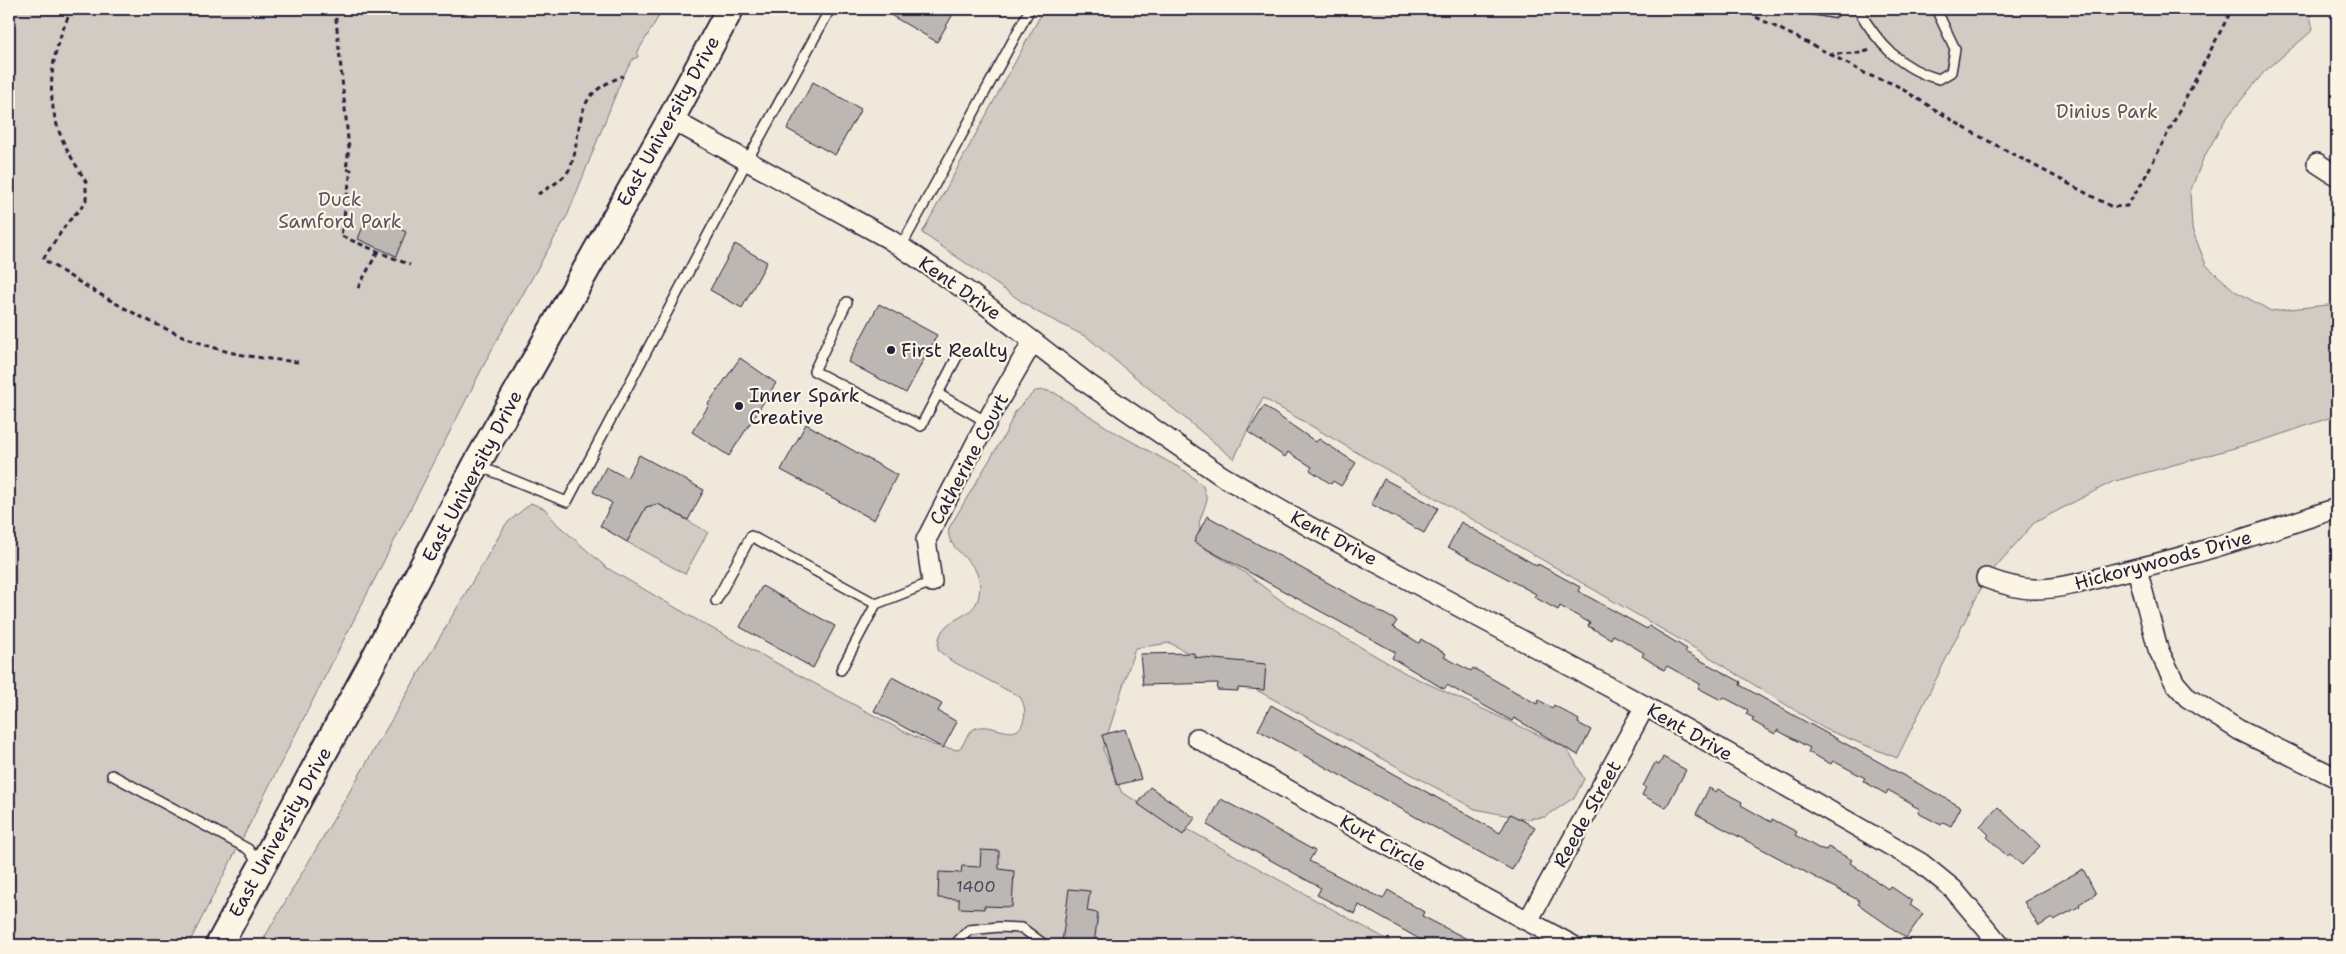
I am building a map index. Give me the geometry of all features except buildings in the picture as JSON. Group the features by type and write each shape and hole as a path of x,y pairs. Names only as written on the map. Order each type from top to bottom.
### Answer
{"main road":[{"name":"East University Drive","path":"219,945 370,667 476,465 671,119 730,9"}],"street":[{"name":"Kent Drive","path":"671,119 901,247 973,295 1087,383 1222,476 1310,527 1645,706 1921,863 1953,889 2000,945"},
{"path":"2317,163 2337,176"},
{"name":"Catherine Court","path":"932,582 926,540 987,422 1033,341"},
{"name":"Hickorywoods Drive","path":"1986,578 2010,586 2033,589 2056,588 2137,569 2274,529 2337,508"},
{"path":"2137,569 2158,649 2175,683 2188,698 2239,730 2337,778"},
{"name":"Reede Street","path":"1528,921 1645,706"},
{"name":"Kurt Circle","path":"1197,738 1350,825 1572,945"}],"lane":[{"path":"476,465 567,502 747,161 830,9"},
{"path":"901,247 1030,9"},
{"path":"1811,9 1833,13 1837,9"},
{"path":"1858,9 1873,34 1893,56 1922,75 1939,79 1951,72 1954,49 1936,9"},
{"path":"847,302 814,371 921,426 958,355"},
{"path":"938,394 987,422"},
{"path":"716,601 751,536 876,604"},
{"path":"841,670 876,604 932,582"},
{"path":"112,775 248,849 261,866"},
{"path":"954,945 969,930 999,927 1022,928 1045,945"}],"path":[{"path":"72,9 52,63 50,100 59,132 86,182 86,200 43,259 102,295 190,339 236,354 298,362"},
{"path":"335,9 349,149 346,169 351,170 341,236 410,265"},
{"path":"1740,9 1868,75 1894,84 1968,130 2112,207 2127,206 2143,181 2232,9"},
{"path":"1830,54 1859,54 1884,46"},
{"path":"538,194 559,181 568,172 574,160 582,112 587,101 604,84 623,76"},
{"path":"358,288 378,251"}],"green space":[{"name":"Duck Samford Park","path":"9,9 663,9 637,53 638,57 633,59 623,76 568,214 491,351 188,945 9,945"},
{"name":"Dinius Park","path":"1044,9 2309,9 2313,30 2264,72 2225,120 2203,159 2190,192 2192,229 2206,265 2235,291 2271,311 2337,304 2337,415 2274,437 2112,482 2034,523 1986,578 1897,758 1825,729 1703,653 1263,398 1234,459 1087,337 1037,312 922,233"},
{"path":"1044,390 1055,393 1111,430 1187,472 1203,486 1207,500 1199,523 1206,549 1247,574 1283,602 1407,674 1565,747 1584,779 1575,797 1545,817 1525,819 1475,809 1170,643 1135,648 1103,749 1122,793 1397,945 260,945 506,524 531,503 545,509 556,523 607,568 704,624 903,731 933,745 958,750 974,729 988,727 1010,732 1016,731 1021,727 1025,716 1023,702 1020,697 950,660 938,650 939,638 943,629 970,610 976,604 979,595 980,583 977,573 953,544 949,537 949,528 1005,434 1016,410 1035,391"},
{"path":"658,504 708,532 685,574 627,542 646,507"}],"shaded area":[{"path":"9,9 16,9 13,15 12,64 9,77"}],"place":[{"name":"First Realty","path":"891,350"},
{"name":"Inner Spark Creative","path":"739,406"}]}
